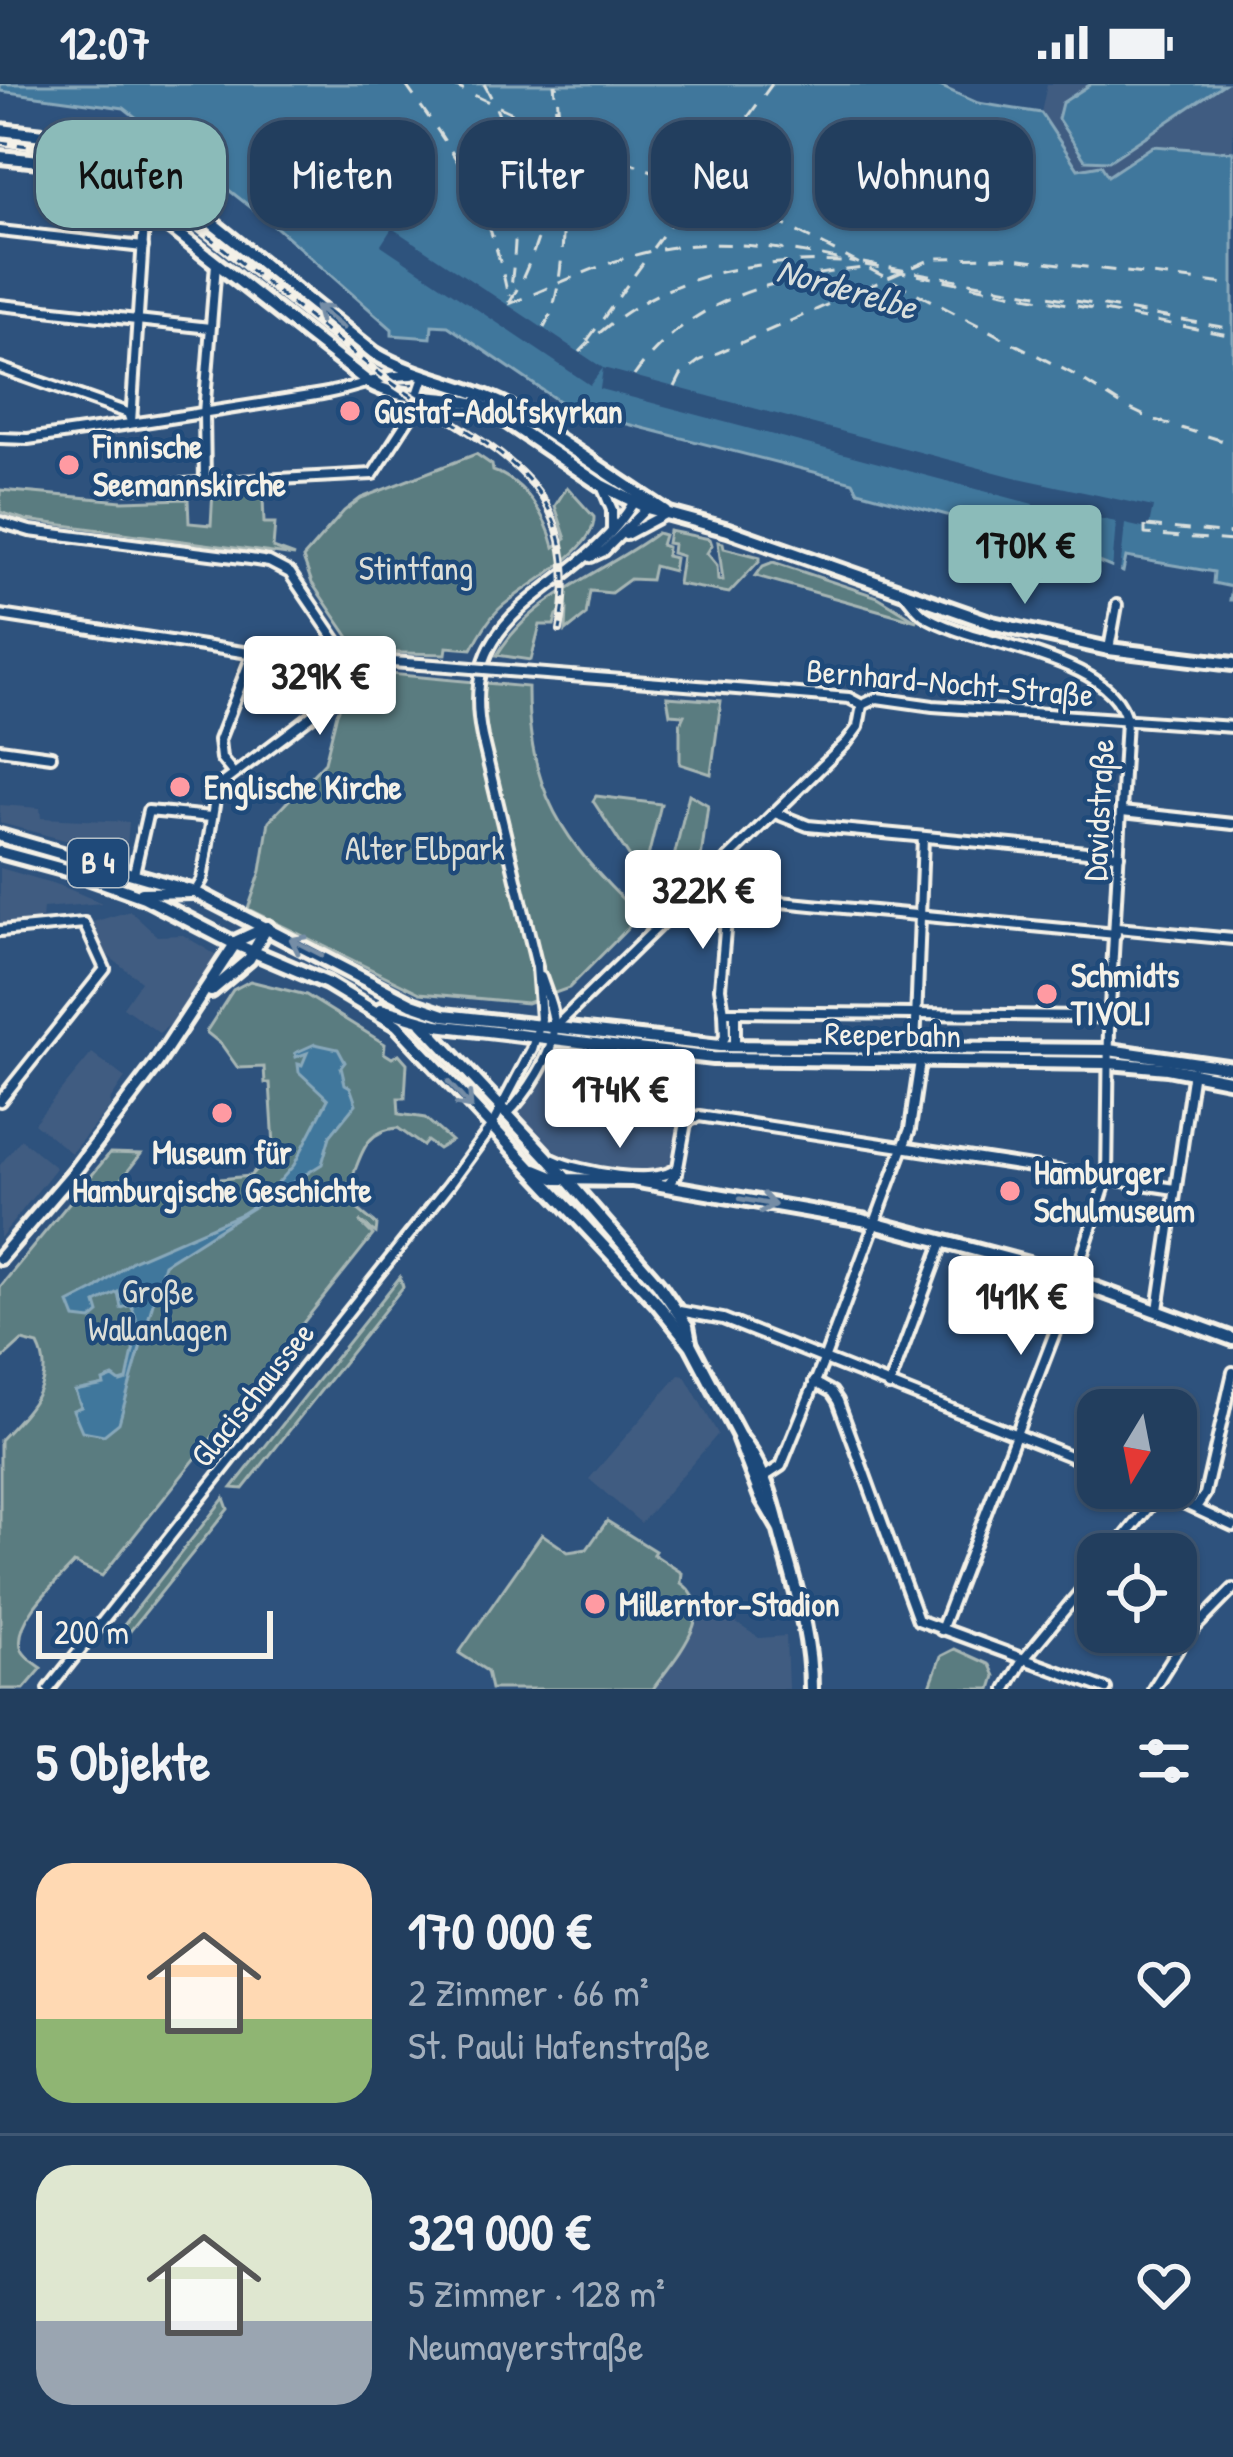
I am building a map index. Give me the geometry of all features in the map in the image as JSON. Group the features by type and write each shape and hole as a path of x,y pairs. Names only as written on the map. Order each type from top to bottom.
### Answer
{"main road":[{"path":"0,131 78,139 109,137 135,145 161,163 202,215 367,347 420,376 509,406 636,498"},
{"path":"0,157 36,162"},
{"path":"173,228 368,382 388,392 462,400 487,408 601,485 667,514 728,530 992,623 1109,649 1233,664"},
{"name":"B 4","path":"0,836 195,892 398,998 548,1158 677,1310 691,1345"},
{"name":"B 4","path":"0,852 127,890 367,1004 398,1025 645,1288 691,1345 739,1436 779,1529 804,1611 811,1689"},
{"path":"127,890 165,895 195,892"},
{"path":"0,1258 120,1114 235,944 246,934 267,927"},
{"path":"201,1000 254,952 267,927"},
{"path":"398,998 432,1012 538,1032"},
{"path":"367,1004 420,1021 553,1034"},
{"name":"Reeperbahn","path":"553,1034 917,1055"},
{"name":"Reeperbahn","path":"553,1034 713,1058 1109,1057 1233,1069"},
{"name":"Reeperbahn","path":"1109,1057 1233,1081"},
{"path":"532,1168 567,1180 668,1186 944,1240 1075,1280 1233,1339"},
{"path":"595,1213 595,1196 609,1179"}],"street":[{"path":"131,422 144,228"},
{"path":"0,231 143,247"},
{"path":"205,482 203,413 216,263"},
{"path":"0,304 210,328"},
{"path":"0,368 128,413 131,422"},
{"path":"0,438 28,439 420,376 418,397 373,474 108,488"},
{"path":"601,485 612,510 615,536"},
{"path":"553,1034 479,723 477,675 489,644 504,624 604,551 636,498"},
{"path":"615,536 650,504"},
{"path":"615,536 667,514"},
{"path":"0,522 284,568 352,664 335,698 216,789 203,873 195,892"},
{"name":"Davidstraße","path":"905,594 920,611 1076,671 1118,699 1126,720 1110,1019 1107,1179 1075,1280 941,1630"},
{"path":"931,602 940,620"},
{"path":"1109,649 1117,605"},
{"path":"0,615 249,653 219,740 221,758 233,773"},
{"name":"Bernhard-Nocht-Straße","path":"352,664 364,660 508,670 849,698 862,705 877,698 1233,727"},
{"path":"504,1111 520,1099 553,1034 854,734 862,705"},
{"path":"0,749 52,756"},
{"path":"134,873 148,811 211,818"},
{"path":"775,812 808,826 1119,855"},
{"path":"1122,812 1233,824"},
{"path":"759,1480 782,1466 912,1117 923,837"},
{"path":"712,874 728,896 720,988 735,1047"},
{"path":"728,896 1233,939"},
{"path":"0,932 84,923 105,969 0,1101"},
{"path":"504,1111 538,1032 537,967"},
{"path":"729,1012 1110,1019"},
{"path":"720,1046 729,1012"},
{"path":"1158,1310 1192,1072 1204,1063"},
{"name":"Glacischaussee","path":"49,1689 504,1111"},
{"path":"668,1186 678,1167 690,1118 704,1116 1175,1189"},
{"path":"548,1158 585,1171 653,1179 670,1175 678,1167"},
{"path":"889,1386 944,1240"},
{"path":"677,1310 723,1319 1077,1459"},
{"path":"1233,1372 1204,1494 1197,1506 1233,1526"},
{"path":"814,1382 838,1401 918,1620 1106,1689"},
{"path":"1154,1689 1185,1638 1233,1588"},
{"path":"1006,1689 1023,1660 1077,1595"}],"shaded area":[{"path":"1047,84 1233,84 1233,152 1153,146 1108,176 1078,169 1041,113"},
{"path":"0,805 40,808 41,818 129,822 126,856 0,823"},
{"path":"0,868 102,903 43,908 42,920 0,924"},
{"path":"130,911 157,936 183,935 216,955 215,973 183,1015 159,1033 123,1007 141,981 107,955 93,922"},
{"path":"560,1046 680,1064 689,1072 672,1179 560,1157 518,1116 530,1089"},
{"path":"92,1053 125,1078 109,1102 112,1105 71,1153 34,1123"},
{"path":"21,1139 56,1168 0,1238 0,1165"},
{"path":"679,1375 685,1376 718,1434 641,1523 589,1479"},
{"path":"688,1588 698,1609 696,1625 709,1605 759,1638 786,1636 788,1689 655,1689 692,1633 688,1634"}],"green space":[{"name":"Stintfang","path":"476,454 525,492 546,524 554,547 566,539 555,506 567,487 594,517 591,530 571,555 499,609 472,649 447,647 446,654 359,652 312,583 303,558 361,498"},
{"path":"0,490 122,501 188,499 189,523 211,525 213,491 252,490 263,497 264,523 275,523 273,548 295,556 26,520 0,512"},
{"path":"669,531 710,539 707,553 717,565 718,580 723,580 718,542 760,560 729,593 678,584 682,556 672,553 673,544 667,543"},
{"path":"657,533 664,535 661,545 667,547 666,556 675,558 673,571 654,566 651,580 630,579 611,593 590,591 586,615 566,631 567,608 557,615 554,625 540,625 531,660 497,655 512,634 549,601"},
{"path":"773,562 878,597 917,621 756,576"},
{"name":"Alter Elbpark","path":"357,671 528,687 534,756 555,812 589,862 636,912 628,928 569,988 527,1003 420,993 248,909 261,871 269,821 325,762 337,713"},
{"path":"667,697 721,701 711,774 680,764 684,715 670,714"},
{"path":"689,794 708,805 701,858 682,876 670,874"},
{"path":"596,796 661,804 647,861 631,859 593,801"},
{"name":"Große Wallanlagen","path":"250,981 306,995 385,1044 384,1053 392,1058 399,1054 407,1063 399,1114 425,1118 451,1141 438,1149 427,1141 423,1146 398,1128 380,1132 368,1142 346,1200 377,1225 376,1233 359,1221 373,1235 102,1576 74,1563 39,1601 24,1624 21,1647 42,1668 24,1689 0,1689 0,1440 36,1397 44,1372 38,1345 22,1341 0,1361 0,1287 110,1153 141,1154 118,1184 127,1188 250,1176 262,1163 269,1146 274,1145 270,1083 265,1083 264,1067 238,1068 206,1032 233,990"},
{"path":"400,1277 403,1287 243,1489 232,1488"},
{"path":"224,1498 228,1509 127,1635 117,1634"},
{"name":"Millerntor-Stadion","path":"607,1521 682,1573 681,1583 696,1607 682,1650 653,1689 491,1689 487,1671 459,1653 542,1534 568,1552 587,1549"},
{"path":"955,1649 990,1665 995,1676 991,1689 929,1689 941,1656"}],"water":[{"name":"Norderelbe","path":"0,84 935,84 978,103 1041,113 1078,169 1101,165 1108,176 1153,146 1233,152 1233,600 1232,587 1213,583 1214,572 1126,557 1123,572 1051,543 858,491 853,482 608,419 582,417 448,326 432,325 431,338 392,335 392,329 277,228 435,228 435,120 250,120 250,207 226,188 226,120 139,120 124,108 0,91"},
{"path":"1091,84 1224,84 1109,161 1085,160 1058,119 1062,103"},
{"path":"315,1044 338,1049 345,1062 341,1067 345,1084 356,1104 330,1136 322,1164 164,1264 119,1423 104,1435 82,1431 73,1410 81,1407 75,1391 104,1385 103,1381 113,1377 127,1380 136,1318 131,1305 121,1308 118,1292 96,1303 99,1313 91,1320 75,1318 69,1303 132,1261 241,1214 264,1199 294,1165 328,1099 299,1072 298,1064 302,1065 307,1053 296,1057 295,1053"}],"pier":[{"path":"392,228 603,368 590,385 381,245"},
{"path":"603,368 1014,477 1153,507 1149,526 1125,524 1120,572 1112,571 1116,522 1045,507 1037,540 1026,538 1033,504 600,389"}],"ferry route":[{"path":"405,84 442,137 483,211 509,302"},
{"path":"450,84 566,138 759,212 1071,373 1120,404 1233,444"},
{"path":"484,84 505,135 515,187 510,296"},
{"path":"510,302 534,251 549,197 556,140 554,84"},
{"path":"544,328 553,306 563,244 556,84"},
{"path":"653,248 772,84"},
{"path":"509,304 585,272 660,249 716,244 772,248 855,263"},
{"path":"587,341 648,256"},
{"path":"675,387 681,375 699,361 934,258 1004,257 1233,285"},
{"path":"580,352 636,306 700,278 769,264 841,262"},
{"path":"863,263 1233,329"},
{"path":"865,265 1233,336"},
{"path":"634,376 681,327 737,296 799,278 865,268"},
{"path":"1145,526 1145,534 1233,541"},
{"path":"1147,526 1233,534"}],"railway":[{"path":"0,142 85,154 119,168 380,374 514,466 546,504 559,534 565,582 560,630"}],"place":[{"name":"Gustaf-Adolfskyrkan","path":"350,411"},
{"name":"Finnische Seemannskirche","path":"69,465"},
{"name":"Englische Kirche","path":"180,787"},
{"name":"Schmidts TIVOLI","path":"1047,994"},
{"name":"Museum für Hamburgische Geschichte","path":"222,1113"},
{"name":"Hamburger Schulmuseum","path":"1010,1191"},
{"name":"Millerntor-Stadion","path":"595,1604"}]}
